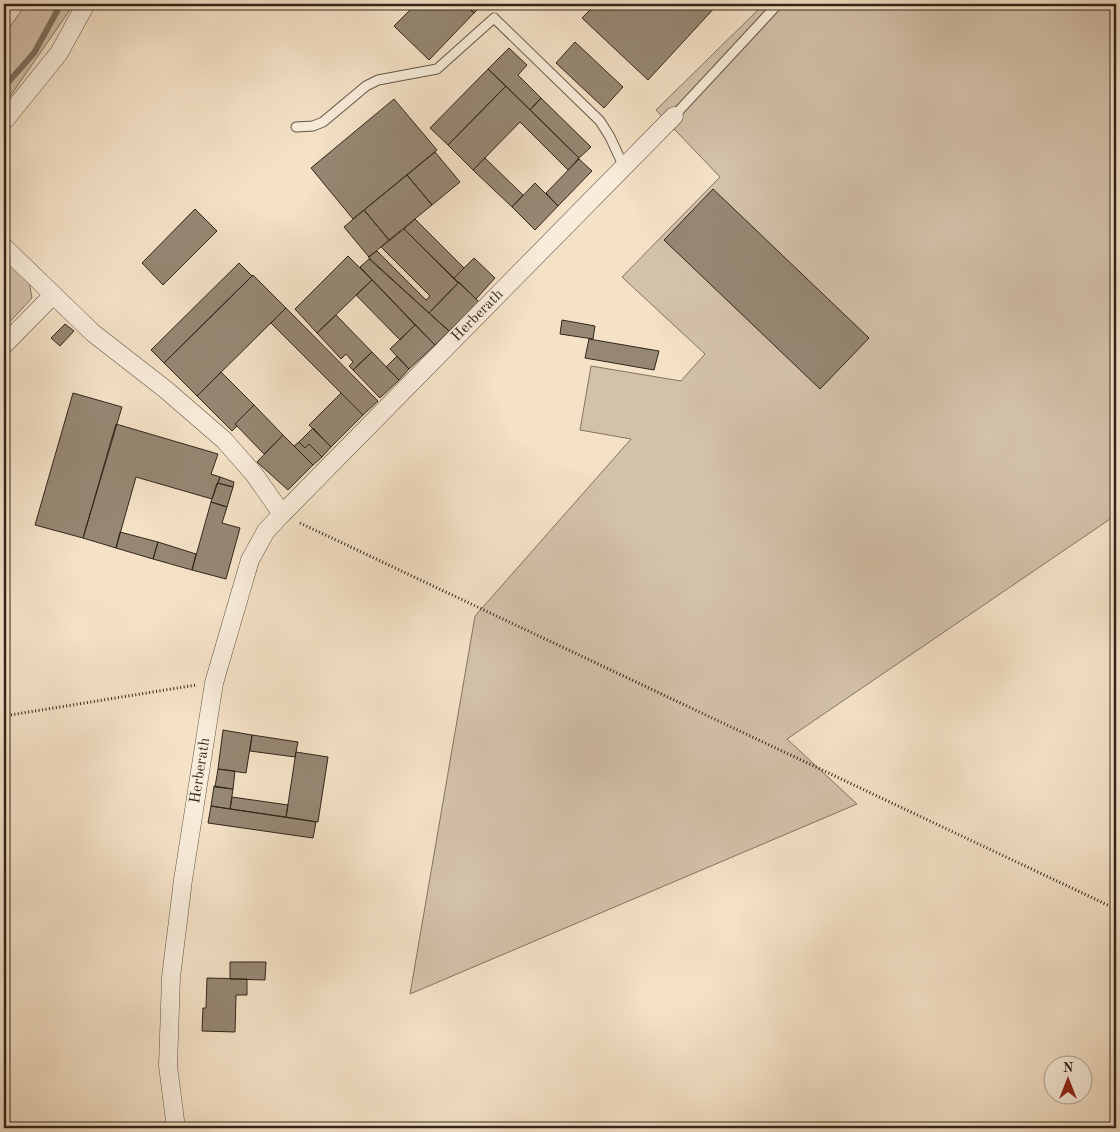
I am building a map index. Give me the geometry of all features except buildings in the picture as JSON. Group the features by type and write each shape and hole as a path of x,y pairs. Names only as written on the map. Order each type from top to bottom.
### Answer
{"street":[{"path":"4,121 59,53 86,4"},
{"name":"Herberath","path":"176,1128 170,1094 168,1040 171,977 183,880 214,683 250,560 263,536 282,514 674,116"},
{"path":"4,247 98,337 165,389 224,440 254,474 282,514"},
{"path":"4,345 53,295"}],"lane":[{"path":"674,116 778,4"},
{"path":"296,127 314,126 323,122 366,86 378,80 437,69 494,18 600,122 610,137 624,167"}],"path":[{"path":"282,514 1116,909"},
{"path":"4,716 214,683"}],"shaded area":[{"path":"26,4 74,4 4,105 4,35"},
{"path":"764,4 1116,4 1116,515 787,739 857,804 410,994 475,616 631,439 580,430 591,366 681,381 705,354 622,277 720,177 656,110"},
{"path":"4,244 28,276 32,298 4,328"}],"waterway":[{"path":"4,87 34,53 61,4"}]}
